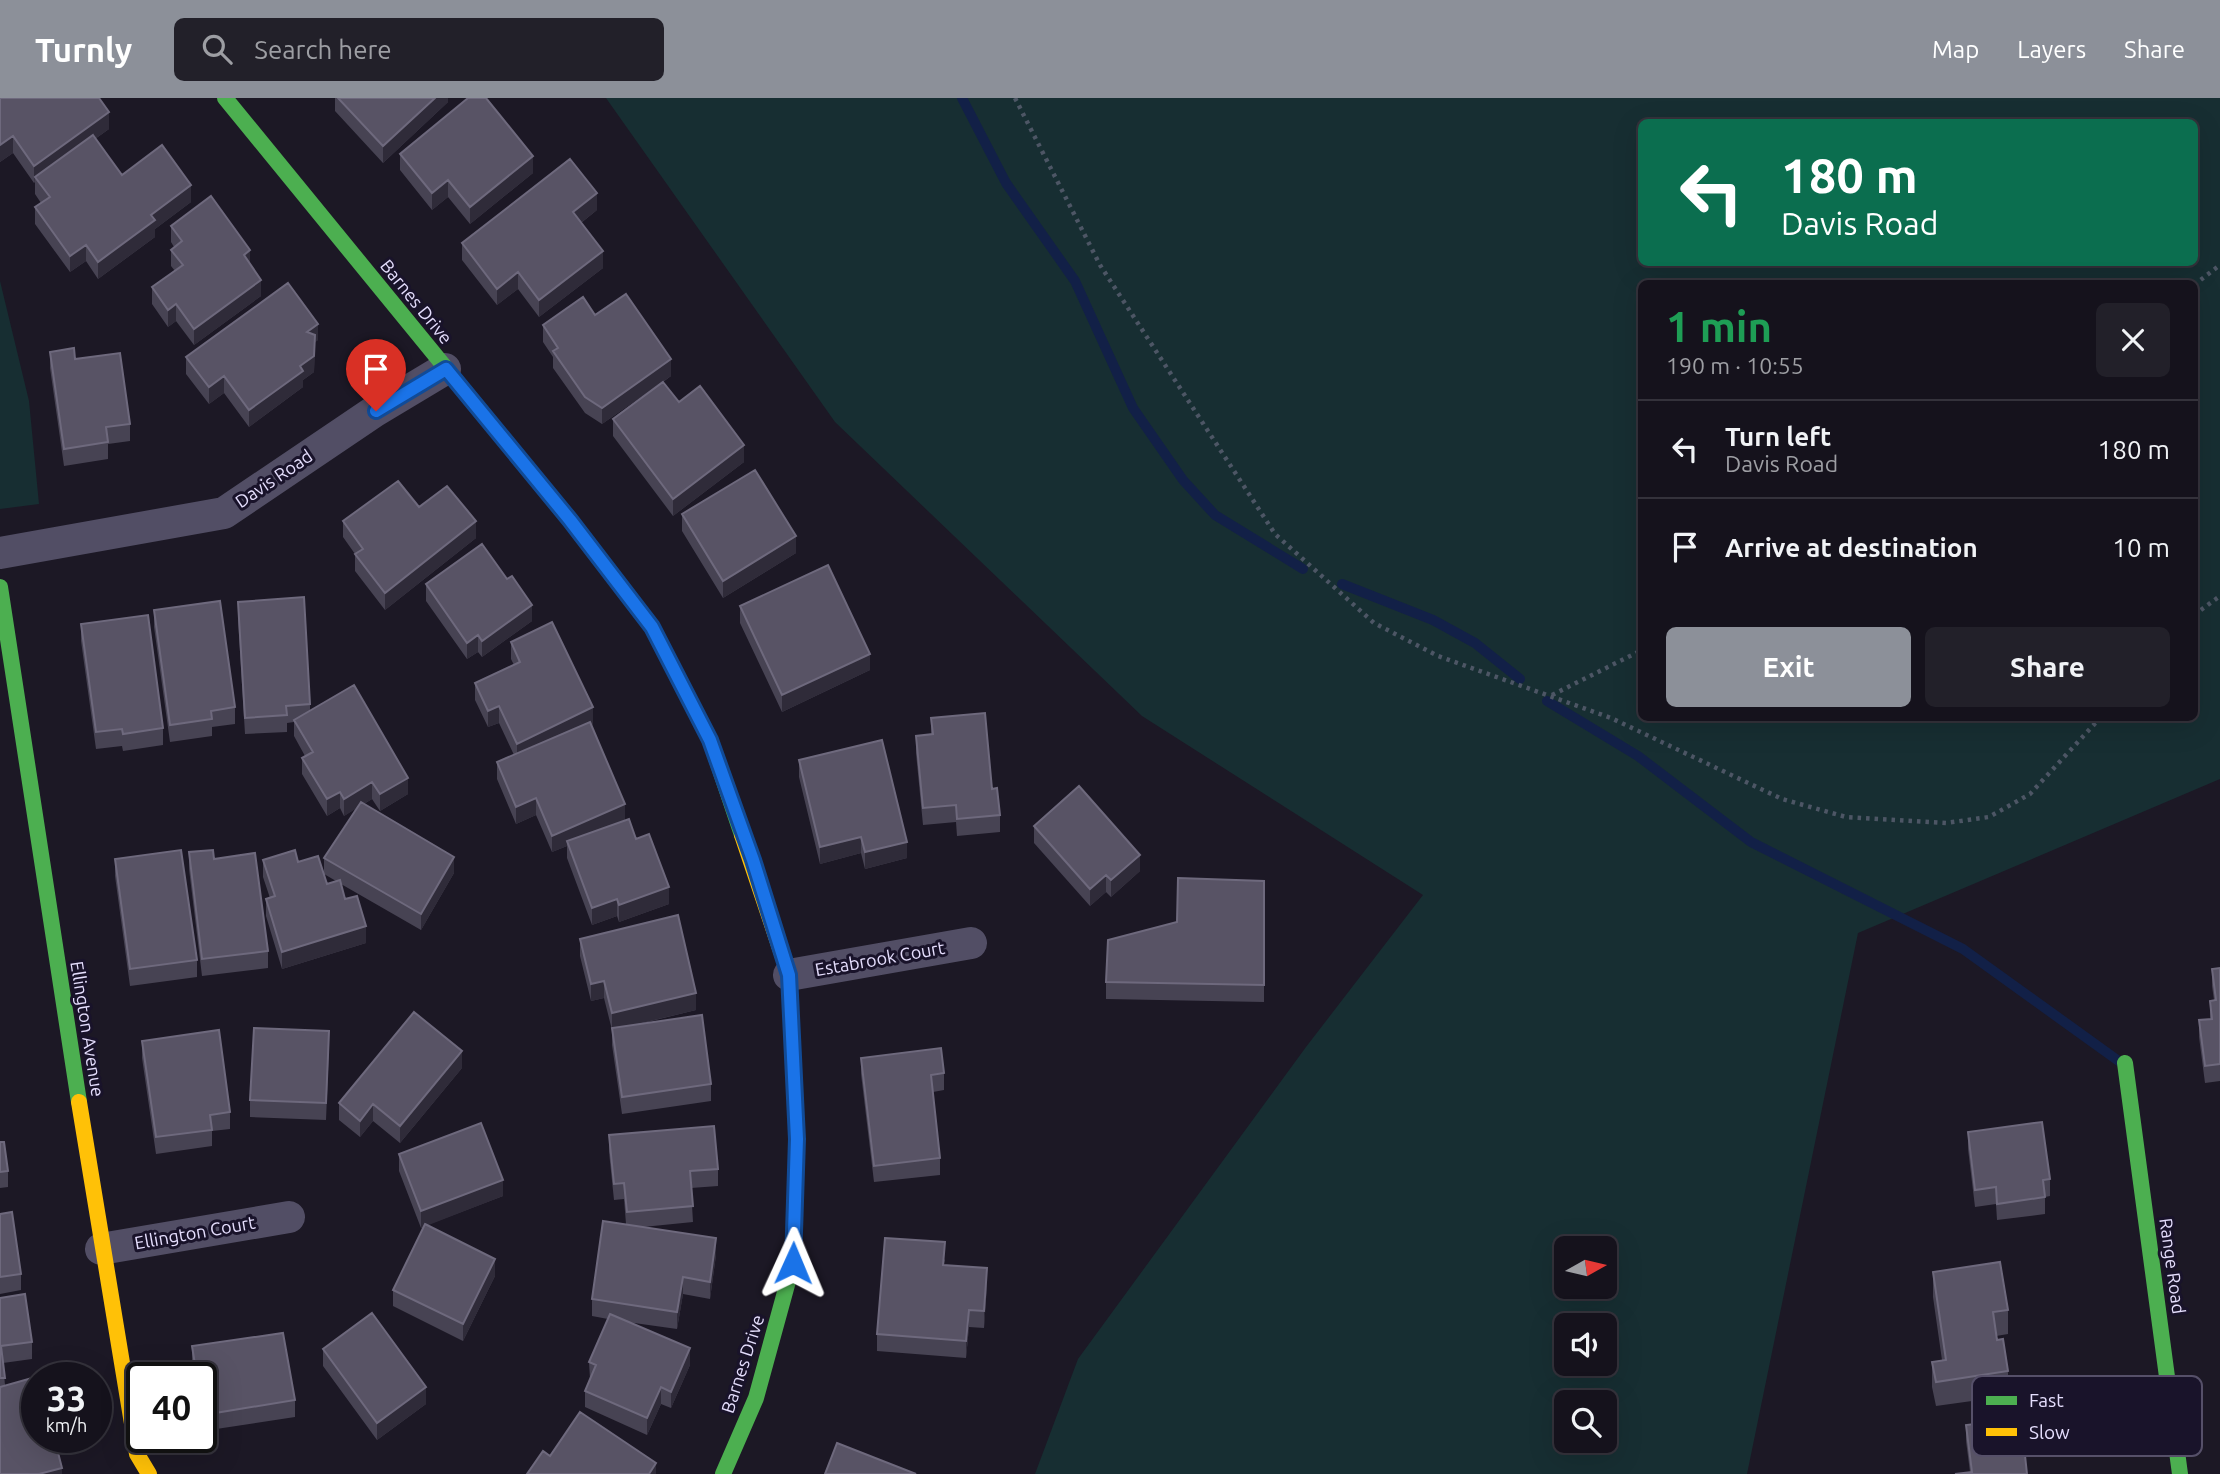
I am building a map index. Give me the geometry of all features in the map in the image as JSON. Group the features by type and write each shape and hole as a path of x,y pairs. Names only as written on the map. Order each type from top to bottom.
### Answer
{"street":[{"name":"Barnes Drive","path":"225,98 570,520 652,627 710,740 753,860 789,975 797,1139 793,1263 756,1398 723,1474"},
{"name":"Davis Road","path":"0,553 224,513 376,411 446,369"},
{"name":"Ellington Avenue","path":"0,587 136,1454 149,1474"},
{"name":"Estabrook Court","path":"789,975 971,943"},
{"name":"Range Road","path":"2124,1063 2167,1376"},
{"name":"Ellington Court","path":"102,1249 289,1217"},
{"name":"Range Road","path":"2178,1456 2180,1474"}],"path":[{"path":"1015,98 1100,265 1275,534 1374,623 1438,656 1611,718 1782,799 1846,817 1946,823 1989,817 2030,794 2097,721"},
{"path":"2198,282 2220,265"},
{"path":"2198,612 2220,596"},
{"path":"1551,696 1638,652"}],"green space":[{"path":"606,98 2220,98 2220,779 1858,933 1747,1474 1035,1474 1078,1359 1306,1047 1423,895 1142,716 835,422"},
{"path":"0,281 29,401 39,504 0,509"}],"building":[{"path":"0,98 99,98 109,112 34,166 13,136 0,145"},
{"path":"338,98 435,98 383,146"},
{"path":"468,98 486,98 533,156 470,207 448,180 432,193 400,154"},
{"path":"93,135 122,175 162,145 191,185 151,215 155,220 98,262 86,245 70,256 35,207 50,197 35,177"},
{"path":"570,159 597,193 573,212 603,251 539,300 518,272 497,289 462,243"},
{"path":"211,196 250,250 244,255 261,280 194,329 176,304 168,310 152,287 183,265 171,250 182,241 171,226"},
{"path":"288,283 318,324 307,332 315,335 314,356 300,366 303,371 249,410 224,376 209,387 186,357"},
{"path":"626,294 671,359 602,408 585,397 553,351 558,348 543,325 583,297 595,315"},
{"path":"74,348 75,359 120,353 130,424 106,427 108,442 64,449 50,352"},
{"path":"663,382 679,402 700,386 744,445 673,499 613,419"},
{"path":"755,470 796,536 723,581 682,514"},
{"path":"398,481 419,507 447,486 476,521 385,593 355,554 363,549 343,521"},
{"path":"482,544 507,579 512,576 532,605 482,641 478,635 467,643 426,584"},
{"path":"828,565 870,654 782,695 740,606"},
{"path":"304,597 310,704 286,706 287,715 245,718 238,602"},
{"path":"220,601 235,707 211,711 212,719 170,725 154,610"},
{"path":"148,615 163,728 123,734 122,729 96,732 81,624"},
{"path":"552,622 593,707 517,744 499,706 488,711 475,683 520,662 511,642"},
{"path":"354,685 408,778 380,794 372,782 344,799 340,792 327,799 302,758 313,752 294,720"},
{"path":"985,713 992,789 997,788 1000,815 957,819 956,805 923,808 916,736 933,734 931,718"},
{"path":"590,722 625,804 552,836 536,798 516,807 497,762"},
{"path":"882,740 907,842 865,852 861,837 820,847 799,760"},
{"path":"1079,786 1140,855 1111,880 1106,875 1090,889 1034,826"},
{"path":"361,802 454,857 421,914 324,858"},
{"path":"629,819 636,839 649,834 669,887 619,905 617,899 592,908 567,841"},
{"path":"181,850 197,960 130,969 115,859"},
{"path":"213,850 214,859 255,853 268,951 202,959 189,852"},
{"path":"295,850 298,862 318,856 327,884 340,880 345,899 357,896 366,926 282,952 266,899 275,896 263,860"},
{"path":"1178,878 1264,881 1264,985 1106,982 1108,940 1177,922"},
{"path":"678,915 696,993 612,1013 604,981 591,984 580,939"},
{"path":"2220,968 2220,1064 2205,1066 2199,1020 2212,1019 2210,1001 2216,1000 2212,969"},
{"path":"414,1012 462,1051 400,1126 373,1104 360,1121 339,1103"},
{"path":"702,1015 711,1084 622,1097 612,1028"},
{"path":"254,1028 329,1031 326,1103 250,1100"},
{"path":"219,1030 230,1112 210,1115 212,1130 156,1137 142,1041"},
{"path":"941,1048 944,1073 931,1075 940,1158 874,1166 861,1058"},
{"path":"2042,1122 2050,1179 2043,1180 2045,1197 1997,1204 1996,1187 1975,1190 1968,1132"},
{"path":"481,1123 503,1180 421,1211 399,1154"},
{"path":"714,1126 718,1169 690,1171 693,1206 627,1212 624,1183 614,1184 609,1135"},
{"path":"0,1142 4,1142 8,1171 0,1172"},
{"path":"12,1212 21,1274 0,1277 0,1214"},
{"path":"603,1221 716,1238 710,1282 683,1277 677,1312 592,1299"},
{"path":"425,1224 495,1259 463,1324 393,1290"},
{"path":"885,1238 945,1242 943,1265 987,1268 984,1311 969,1310 966,1341 877,1334"},
{"path":"2000,1262 2008,1310 1993,1312 1997,1340 2003,1339 2008,1371 1936,1382 1932,1362 1946,1360 1933,1272"},
{"path":"25,1294 32,1342 1,1346 5,1378 0,1378 0,1298"},
{"path":"372,1313 426,1387 377,1423 323,1349"},
{"path":"610,1314 690,1348 671,1392 661,1387 647,1418 585,1391 596,1365 589,1362"},
{"path":"283,1333 295,1400 217,1413 217,1362 195,1362 192,1346"},
{"path":"21,1381 21,1453 58,1453 62,1468 39,1474 0,1474 0,1387"},
{"path":"580,1412 656,1463 649,1474 527,1474 543,1451 550,1456"},
{"path":"1972,1424 1972,1456 2025,1456 2027,1474 1955,1474 1972,1472 1966,1425"},
{"path":"837,1443 916,1474 825,1474"}],"waterway":[{"path":"962,98 1006,183 1075,281 1133,408 1183,480 1215,515 1303,569"},
{"path":"1342,584 1433,620 1475,643 1520,679"},
{"path":"1547,701 1638,756 1751,842 1963,949 2120,1062"}],"traffic: fast":[{"path":"225,98 570,520 652,627 710,740 742,835"},
{"path":"0,587 79,1102"},
{"path":"2125,1063 2167,1376"},
{"path":"723,1474 756,1398 793,1263 795,1201"},
{"path":"2178,1456 2180,1474"}],"traffic: slow":[{"path":"742,835 789,975 797,1139 795,1201"},
{"path":"79,1102 137,1454 149,1474"}],"route":[{"path":"376,411 446,369 570,520 652,627 710,740 753,860 789,975 797,1139 793,1263"}]}
